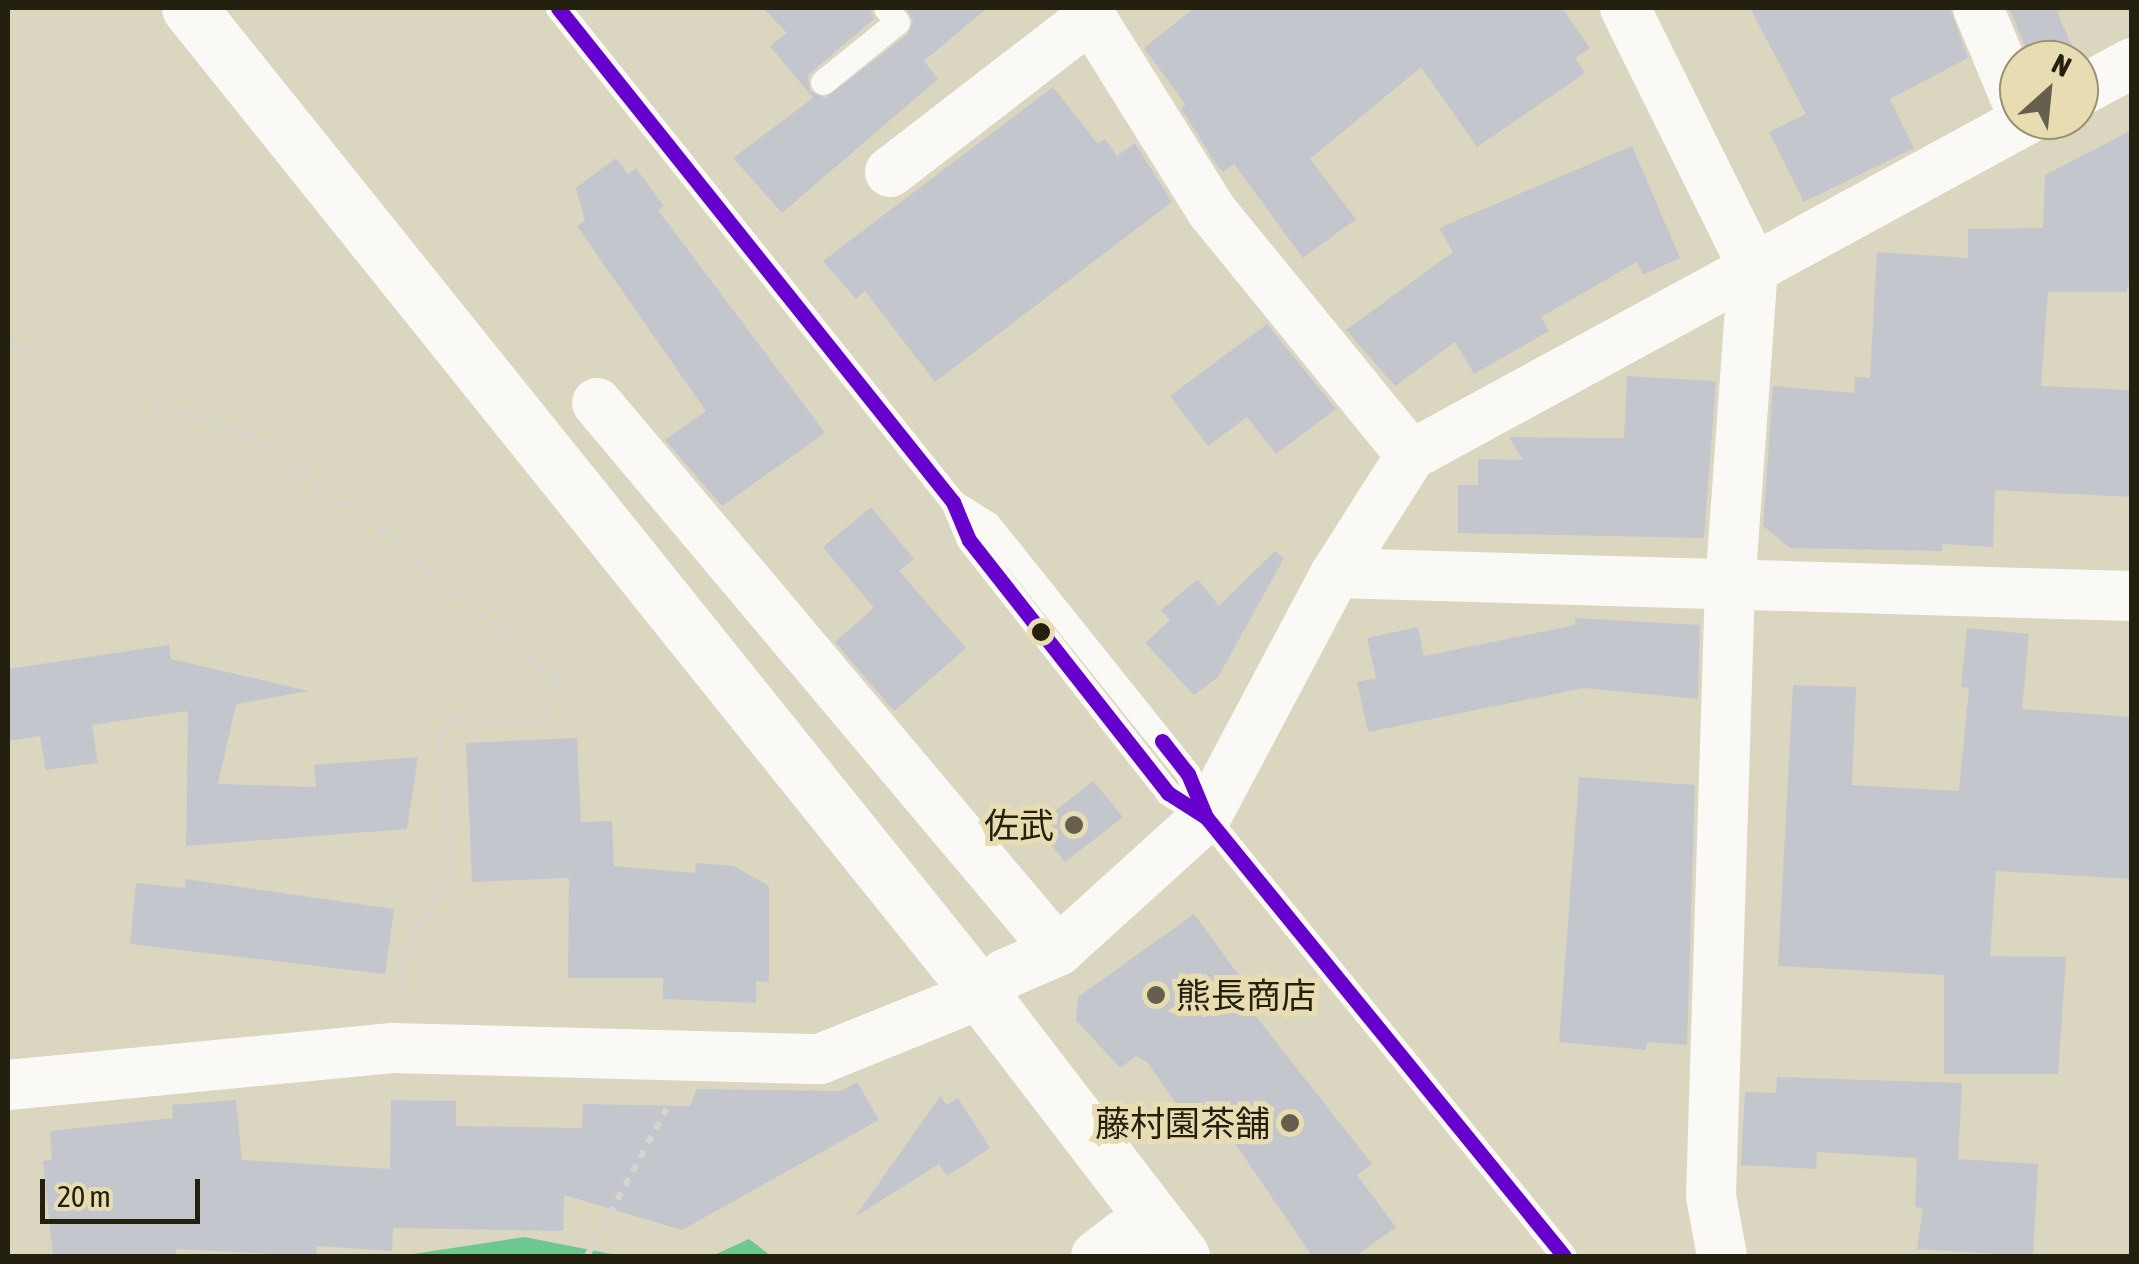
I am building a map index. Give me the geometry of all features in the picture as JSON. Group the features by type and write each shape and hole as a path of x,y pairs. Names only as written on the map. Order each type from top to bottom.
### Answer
{"street":[{"path":"189,8 981,994 1168,1240"},
{"path":"1625,8 1754,267 1730,584 1711,1196 1722,1256"},
{"path":"1978,8 1999,59"},
{"path":"890,172 1088,12 1210,210 1411,454"},
{"path":"2099,81 2132,63"},
{"path":"8,1084 392,1048 820,1059 981,994 1004,974 1058,951 1206,817 1336,573 1411,454 1999,134"},
{"path":"597,404 1058,951"},
{"path":"1336,573 2132,596"},
{"path":"1096,1256 1122,1236 1168,1240"}],"lane":[{"path":"558,8 952,502 988,524 1085,644 1188,774 1206,817 1564,1256"},
{"path":"822,82 897,22 886,8"}],"path":[{"path":"8,338 60,374 249,435 393,539 560,681 542,723 456,718 438,738 451,865 404,956 392,1048"},
{"path":"586,1256 695,1058"}],"green space":[{"path":"524,1237 622,1256 400,1256"},
{"path":"749,1239 771,1256 712,1256"}],"building":[{"path":"763,8 870,8 874,19 808,75 810,91 825,98 908,34 913,21 906,8 987,8 924,61 938,79 782,213 733,158 813,98 770,46 787,33"},
{"path":"1194,8 1562,8 1590,48 1575,58 1585,73 1477,147 1421,67 1310,159 1356,219 1303,258 1234,164 1223,172 1218,167 1181,108 1186,105 1144,48"},
{"path":"1750,8 1950,8 1968,58 1890,99 1914,148 1804,202 1769,132 1806,114"},
{"path":"2009,8 2066,8 2057,12 2069,40 2023,40"},
{"path":"1053,87 1098,144 1105,139 1117,156 1135,143 1172,202 935,382 865,291 856,299 823,261"},
{"path":"2132,130 2132,277 2126,292 2048,292 2041,386 2130,390 2132,497 1995,490 1993,547 1942,544 1942,551 1790,548 1763,526 1773,386 1854,393 1855,377 1870,378 1877,252 1968,258 1968,229 2043,228 2045,175"},
{"path":"1632,146 1680,258 1643,275 1637,262 1541,317 1549,331 1474,374 1455,342 1395,386 1346,330 1453,252 1439,228"},
{"path":"616,158 628,174 636,168 664,206 658,210 825,433 722,506 665,440 706,411 577,226 585,221 576,188"},
{"path":"1267,324 1336,409 1276,454 1247,417 1208,446 1170,396"},
{"path":"1627,376 1716,381 1704,538 1458,533 1458,485 1478,485 1478,459 1523,460 1509,437 1624,438"},
{"path":"871,507 914,559 899,571 966,648 894,711 835,642 874,608 823,547"},
{"path":"1275,551 1284,558 1218,677 1194,695 1145,643 1170,620 1161,610 1198,579 1219,606"},
{"path":"1575,618 1700,625 1698,699 1584,688 1368,732 1357,682 1376,678 1367,638 1418,627 1424,656 1575,625"},
{"path":"1967,628 2029,634 2022,709 2132,717 2132,879 1996,871 1990,956 2066,957 2058,1074 1944,1074 1944,975 1778,966 1793,685 1856,687 1852,785 1959,791 1969,688 1961,687"},
{"path":"169,645 171,659 309,691 236,704 218,784 316,787 314,765 418,757 407,829 186,846 188,711 92,725 98,763 46,770 40,736 8,741 8,669"},
{"path":"577,738 581,822 612,821 614,866 695,873 696,863 734,866 769,886 769,982 756,981 756,1003 663,999 663,978 568,978 569,878 472,882 466,743"},
{"path":"1579,777 1695,785 1687,1045 1647,1042 1646,1050 1559,1042"},
{"path":"1093,781 1123,817 1065,862 1036,826"},
{"path":"185,879 394,909 385,974 130,944 136,883 185,888"},
{"path":"1194,914 1249,989 1240,996 1372,1164 1357,1175 1396,1227 1356,1256 1312,1256 1219,1120 1199,1136 1147,1062 1136,1056 1120,1068 1076,1020 1078,997"},
{"path":"1777,1077 1962,1083 1958,1159 2038,1164 2033,1256 1917,1249 1923,1208 1915,1207 1917,1158 1817,1152 1816,1169 1741,1165 1745,1092 1776,1093"},
{"path":"857,1082 879,1120 682,1230 564,1195 563,1231 393,1228 392,1251 317,1246 316,1256 176,1249 177,1256 53,1256 43,1161 52,1160 50,1131 173,1118 172,1105 236,1100 242,1160 390,1169 391,1100 456,1101 456,1126 582,1128 583,1104 690,1106 697,1089 841,1091"},
{"path":"941,1095 946,1105 958,1098 990,1148 947,1176 939,1164 855,1217"}],"transit line":[{"path":"558,8 953,502 969,540 1168,793 1206,817"},
{"path":"1162,741 1188,774 1206,817 1564,1256"}],"place":[{"name":"佐武","path":"1074,825"},
{"name":"熊長商店","path":"1156,995"},
{"name":"藤村園茶舗","path":"1290,1123"}]}
